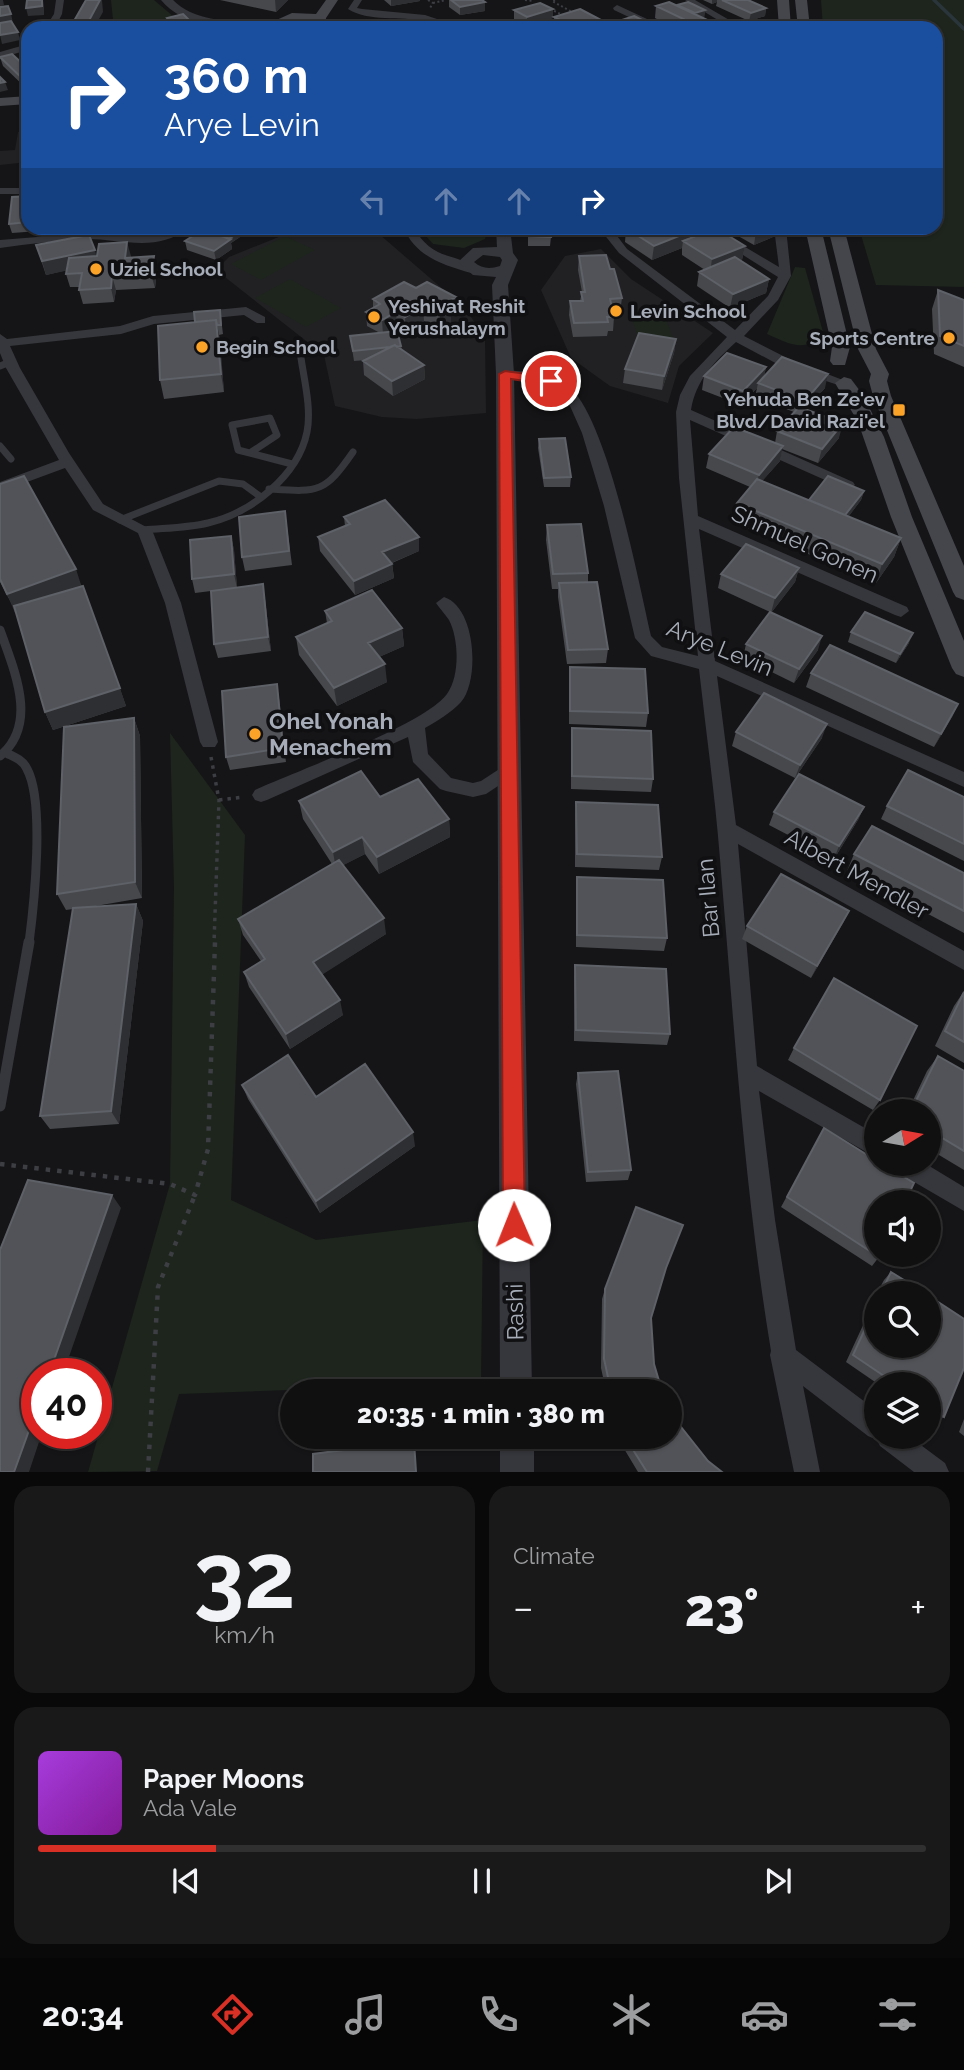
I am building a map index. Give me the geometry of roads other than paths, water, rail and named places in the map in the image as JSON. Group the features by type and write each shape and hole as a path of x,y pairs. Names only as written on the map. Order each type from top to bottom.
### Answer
{"main road":[{"path":"288,21 298,17 315,0"},
{"path":"318,21 332,0"},
{"path":"783,0 784,21"},
{"path":"801,0 803,21"},
{"path":"298,17 311,21"},
{"path":"0,102 21,100"},
{"path":"0,110 21,108"},
{"path":"815,235 841,347 833,374 852,392 874,437 894,497 964,668"},
{"path":"838,235 867,349 964,592"},
{"path":"838,362 859,359 877,374"},
{"path":"843,382 859,387 877,374"}],"street":[{"path":"54,21 60,0"},
{"path":"167,0 178,12 212,21"},
{"path":"358,0 352,9 425,18 430,21"},
{"path":"689,0 726,21"},
{"path":"617,8 644,21"},
{"path":"0,55 21,49"},
{"path":"0,191 21,191"},
{"path":"0,244 85,236 136,242 164,235"},
{"path":"413,235 420,247 441,259 475,270 493,273 505,261 479,251 450,255 437,254 420,247"},
{"path":"475,270 466,262 467,258 479,251 493,235"},
{"name":"Rashi","path":"503,235 505,261 500,285 500,309 505,374 516,1379"},
{"path":"610,235 623,251 736,337 786,363 843,382"},
{"path":"718,235 785,276"},
{"path":"781,235 785,276"},
{"name":"Rashi","path":"475,270 488,283 500,309"},
{"name":"Bar Ilan","path":"785,276 775,296 704,366 690,386 683,412 705,664 727,829 746,1072 782,1355 807,1472"},
{"path":"209,742 173,603 144,530 98,508 5,364 1,340 121,330 153,320 246,311 261,320"},
{"path":"786,363 812,367 838,362"},
{"name":"Arye Levin","path":"505,374 551,381 567,390 579,410 610,503 643,638 657,652 705,664 964,780"},
{"path":"683,412 858,490"},
{"path":"0,487 67,461"},
{"name":"Shmuel Gonen","path":"691,519 901,611"},
{"path":"261,795 416,725 455,697 464,669 463,635 444,603"},
{"path":"416,725 419,757 446,784 473,790 495,782 508,771"},
{"name":"Albert Mendler","path":"727,829 964,961"},
{"path":"746,1072 864,1140"},
{"path":"925,1176 964,1200"},
{"path":"782,1355 864,1417"},
{"path":"517,1449 517,1472"},
{"path":"905,1449 936,1472"}],"lane":[{"path":"144,530 219,520 254,503 292,464 308,430 300,351"},
{"path":"250,453 277,435 270,418 232,425 237,450 292,464"},
{"path":"0,446 12,459"},
{"path":"269,489 312,492 333,482 353,452"},
{"path":"120,520 219,481 243,484 261,497"},
{"path":"0,630 23,721 16,741 3,755"},
{"path":"0,1106 30,919 36,828 33,786 28,769 21,759 3,755"}],"waterway":[{"path":"934,0 964,29"}],"place":[{"name":"Uziel School","path":"96,269"},
{"name":"Levin School","path":"616,311"},
{"name":"Yeshivat Reshit Yerushalaym","path":"374,317"},
{"name":"Sports Centre","path":"949,338"},
{"name":"Begin School","path":"202,347"},
{"name":"Yehuda Ben Ze'ev Blvd/David Razi'el","path":"899,410"},
{"name":"Ohel Yonah Menachem","path":"255,734"}]}
